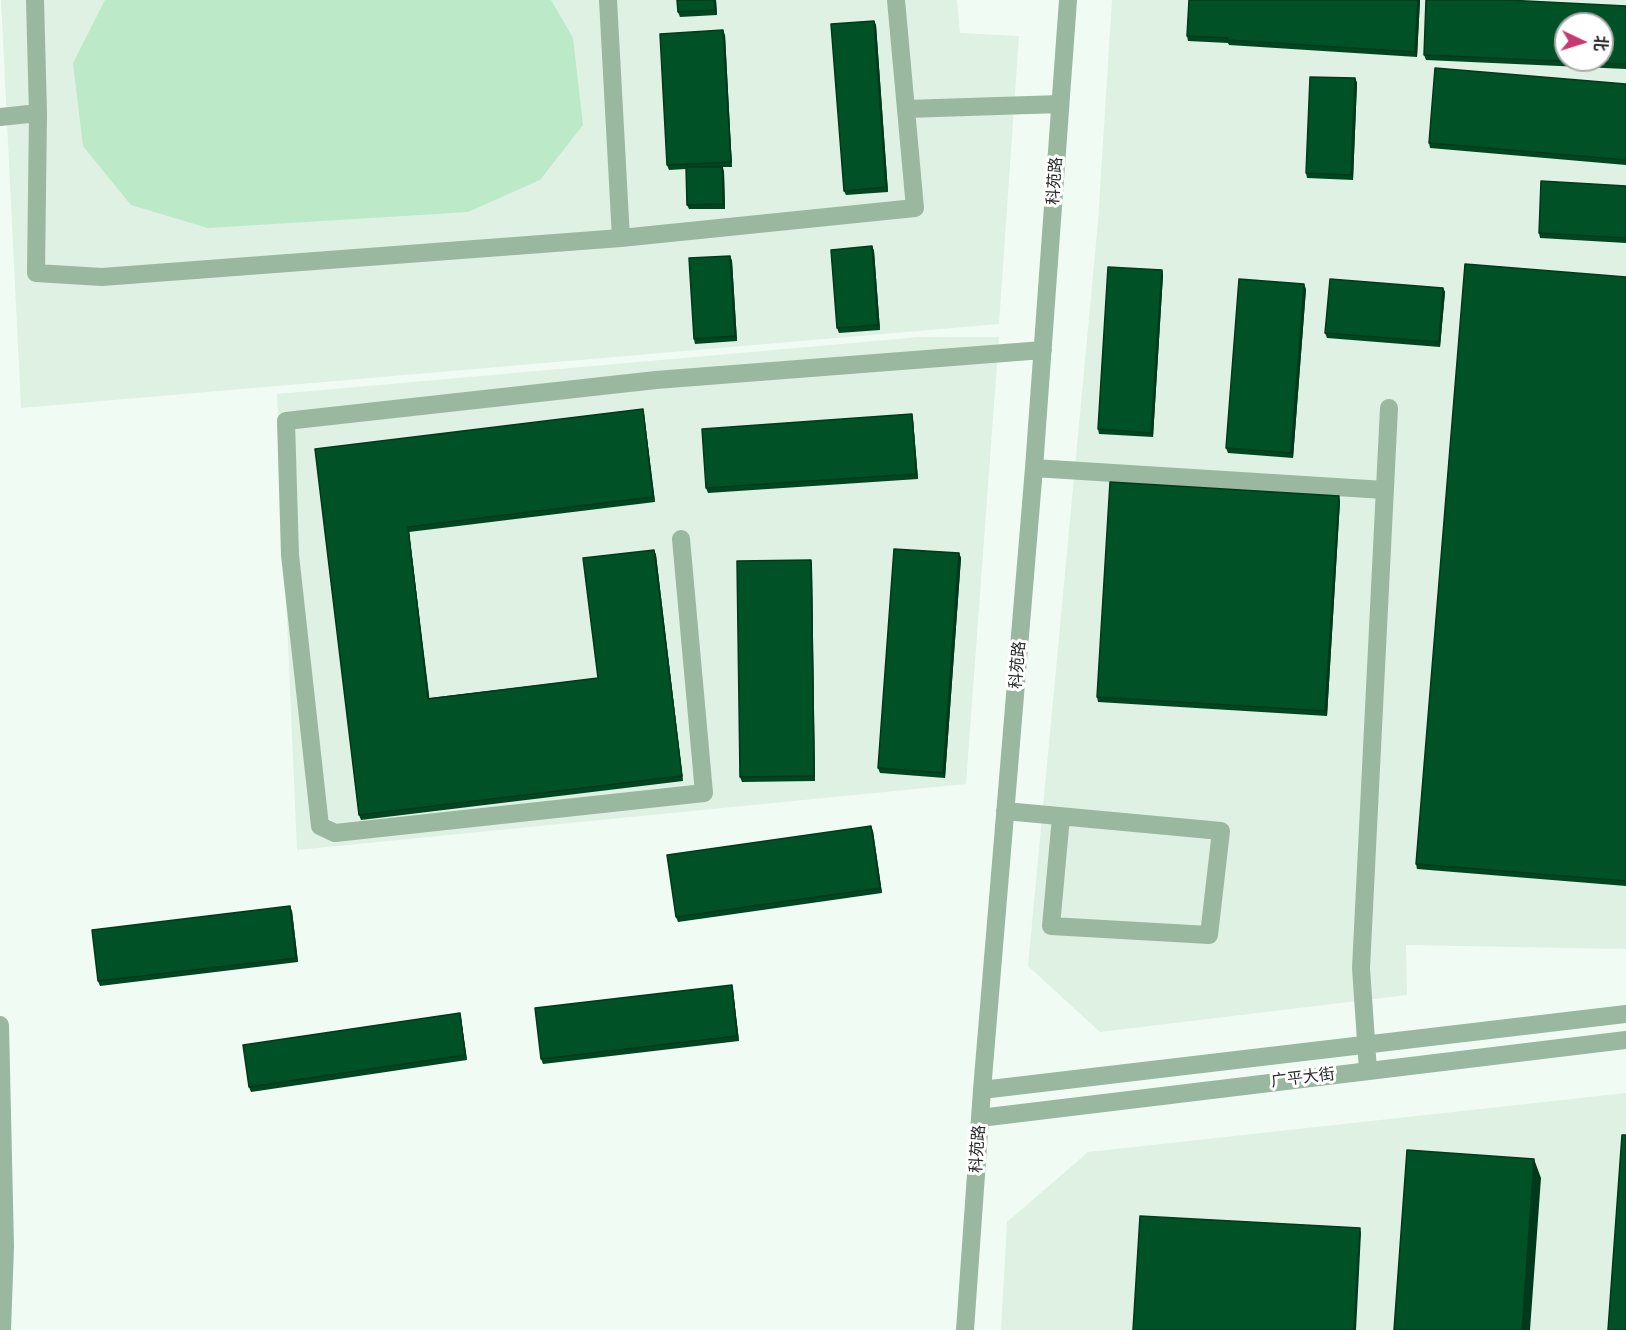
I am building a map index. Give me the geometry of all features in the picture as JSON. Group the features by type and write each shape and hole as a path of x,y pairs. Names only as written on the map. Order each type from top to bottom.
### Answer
{"street":[{"path":"35,0 38,113 36,273 102,277 621,238 915,208 896,0"},
{"path":"608,0 621,238"},
{"name":"科苑路","path":"965,1330 982,1090 1034,468 1068,0"},
{"path":"906,110 1060,104"},
{"path":"0,117 38,113"},
{"path":"681,539 704,793 335,832 320,826 290,555 286,421 657,380 1043,350"},
{"path":"1368,1070 1361,968 1389,408"},
{"path":"1034,468 1384,490"},
{"path":"1005,811 1221,831 1209,935 1051,926 1061,817"},
{"name":"广平大街","path":"982,1090 1626,1014"},
{"path":"0,1024 2,1330"},
{"name":"广平大街","path":"980,1118 1626,1040"}],"shaded area":[{"path":"1,0 957,0 960,33 1019,36 999,324 21,408"},
{"path":"1112,0 1626,0 1626,949 1406,945 1407,995 1100,1032 1028,966 1098,222"},
{"path":"920,337 999,337 966,784 297,850 277,394"},
{"path":"1626,1093 1626,1330 1001,1330 1007,1222 1088,1152"}],"green space":[{"path":"105,0 551,0 573,38 583,125 540,180 468,212 208,228 131,205 83,146 73,63"}],"building":[{"path":"677,0 714,0 715,10 678,12"},
{"path":"1189,0 1418,0 1415,52 1187,36"},
{"path":"1426,0 1506,0 1626,6 1626,64 1614,63 1614,12 1554,12 1554,61 1424,55"},
{"path":"874,21 886,187 844,191 831,24"},
{"path":"723,30 731,162 667,165 660,34"},
{"path":"1435,68 1626,84 1626,160 1429,143"},
{"path":"1310,77 1355,78 1351,175 1306,173"},
{"path":"686,167 722,167 723,204 687,205"},
{"path":"1541,181 1626,186 1626,238 1539,233"},
{"path":"872,246 878,325 837,328 831,250"},
{"path":"730,256 735,336 694,339 689,258"},
{"path":"1465,264 1626,277 1626,881 1416,864"},
{"path":"1108,267 1162,270 1151,433 1098,429"},
{"path":"1239,279 1304,284 1291,453 1226,448"},
{"path":"1330,279 1443,288 1439,342 1325,333"},
{"path":"643,409 653,497 408,527 428,699 598,678 583,558 654,550 682,776 359,815 315,449"},
{"path":"912,414 916,474 706,488 702,429"},
{"path":"1110,482 1339,496 1325,711 1097,697"},
{"path":"894,549 959,553 943,773 878,768"},
{"path":"811,560 814,776 740,777 737,561"},
{"path":"871,826 880,888 676,917 667,855"},
{"path":"290,906 296,958 98,981 92,930"},
{"path":"732,985 737,1036 541,1059 535,1008"},
{"path":"460,1013 465,1055 249,1087 243,1045"},
{"path":"1622,1135 1626,1135 1626,1330 1608,1330"},
{"path":"1407,1150 1534,1159 1522,1330 1394,1330"},
{"path":"1140,1216 1360,1228 1354,1330 1133,1330"}]}
